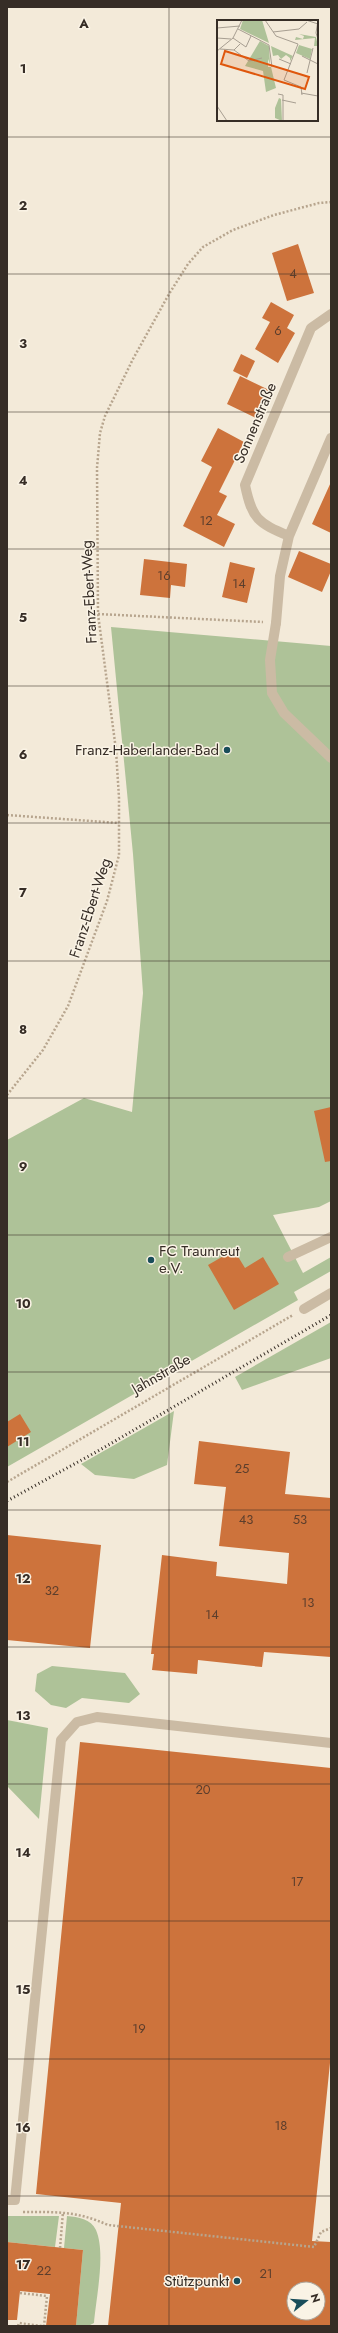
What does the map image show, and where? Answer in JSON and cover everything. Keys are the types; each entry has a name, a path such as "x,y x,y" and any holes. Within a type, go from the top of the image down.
{"street":[{"name":"Sonnenstraße","path":"289,536 262,523 250,508 245,485 311,328 331,314"},
{"path":"331,438 289,536 280,576 276,623 270,660 272,693 284,713 331,758"},
{"path":"288,1257 331,1237"},
{"path":"304,1309 331,1293"},
{"path":"7,2200 15,2200 61,1740 77,1722 97,1717 331,1743"}],"path":[{"name":"Franz-Ebert-Weg","path":"7,1095 43,1050 68,1006 99,925 116,872 119,855 116,750 98,614 97,468 100,433 105,416 133,359 169,294 195,256 203,247 222,234 296,208 331,202"},
{"path":"98,614 276,623"},
{"path":"7,815 119,823"},
{"name":"Jahnstraße","path":"7,1482 304,1309"},
{"path":"21,2212 63,2212 86,2216 108,2225 314,2247 321,2232 331,2228"},
{"path":"60,2248 63,2212"},
{"path":"18,2326 19,2323 43,2326 47,2296 21,2293"}],"green space":[{"path":"111,627 331,646 331,1201 319,1207 273,1215 303,1273 331,1257 331,1271 294,1292 298,1300 7,1467 7,1140 84,1098 132,1112 143,993 133,854"},
{"path":"331,1322 331,1358 242,1390 235,1377"},
{"path":"174,1411 167,1465 134,1479 95,1475 81,1464"},
{"path":"52,1666 125,1673 140,1694 129,1703 82,1698 66,1708 51,1705 35,1691 37,1674"},
{"path":"7,1720 48,1728 39,1819 7,1786"},
{"path":"7,2216 59,2216 55,2247 7,2242"},
{"path":"67,2216 80,2218 91,2223 96,2230 99,2240 100,2276 94,2323 88,2326 76,2326 83,2250 64,2248"}],"building":[{"path":"298,244 314,293 287,301 272,253"},
{"path":"271,302 294,315 287,328 295,333 278,363 255,349 270,322 262,318"},
{"path":"241,354 255,361 247,378 233,371"},
{"path":"240,376 269,390 256,418 227,404"},
{"path":"218,428 244,442 219,492 227,496 217,515 235,524 224,547 183,526 212,467 201,461"},
{"path":"331,482 331,533 312,524"},
{"path":"299,551 331,564 331,571 322,592 288,577"},
{"path":"144,559 187,564 185,587 171,585 170,598 140,595"},
{"path":"230,562 255,568 247,603 222,597"},
{"path":"331,1107 331,1161 325,1162 314,1111"},
{"path":"234,1250 245,1268 263,1257 279,1284 234,1310 208,1265"},
{"path":"20,1414 31,1432 7,1447 7,1422"},
{"path":"199,1441 290,1452 285,1494 331,1498 331,1657 264,1652 262,1667 198,1660 197,1674 152,1670 154,1654 151,1654 162,1555 217,1562 216,1576 287,1584 289,1553 219,1546 226,1487 194,1484"},
{"path":"7,1535 101,1545 90,1648 7,1640"},
{"path":"80,1742 331,1768 331,2053 312,2241 331,2242 331,2326 108,2326 121,2203 36,2194"},
{"path":"7,2242 83,2250 76,2326 46,2326 50,2294 20,2291 17,2320 7,2320"}],"railway":[{"path":"7,1501 98,1451 331,1315"}],"place":[{"name":"Franz-Haberlander-Bad","path":"227,750"},
{"name":"FC Traunreut e.V.","path":"151,1260"},
{"name":"Stützpunkt","path":"237,2281"}]}
